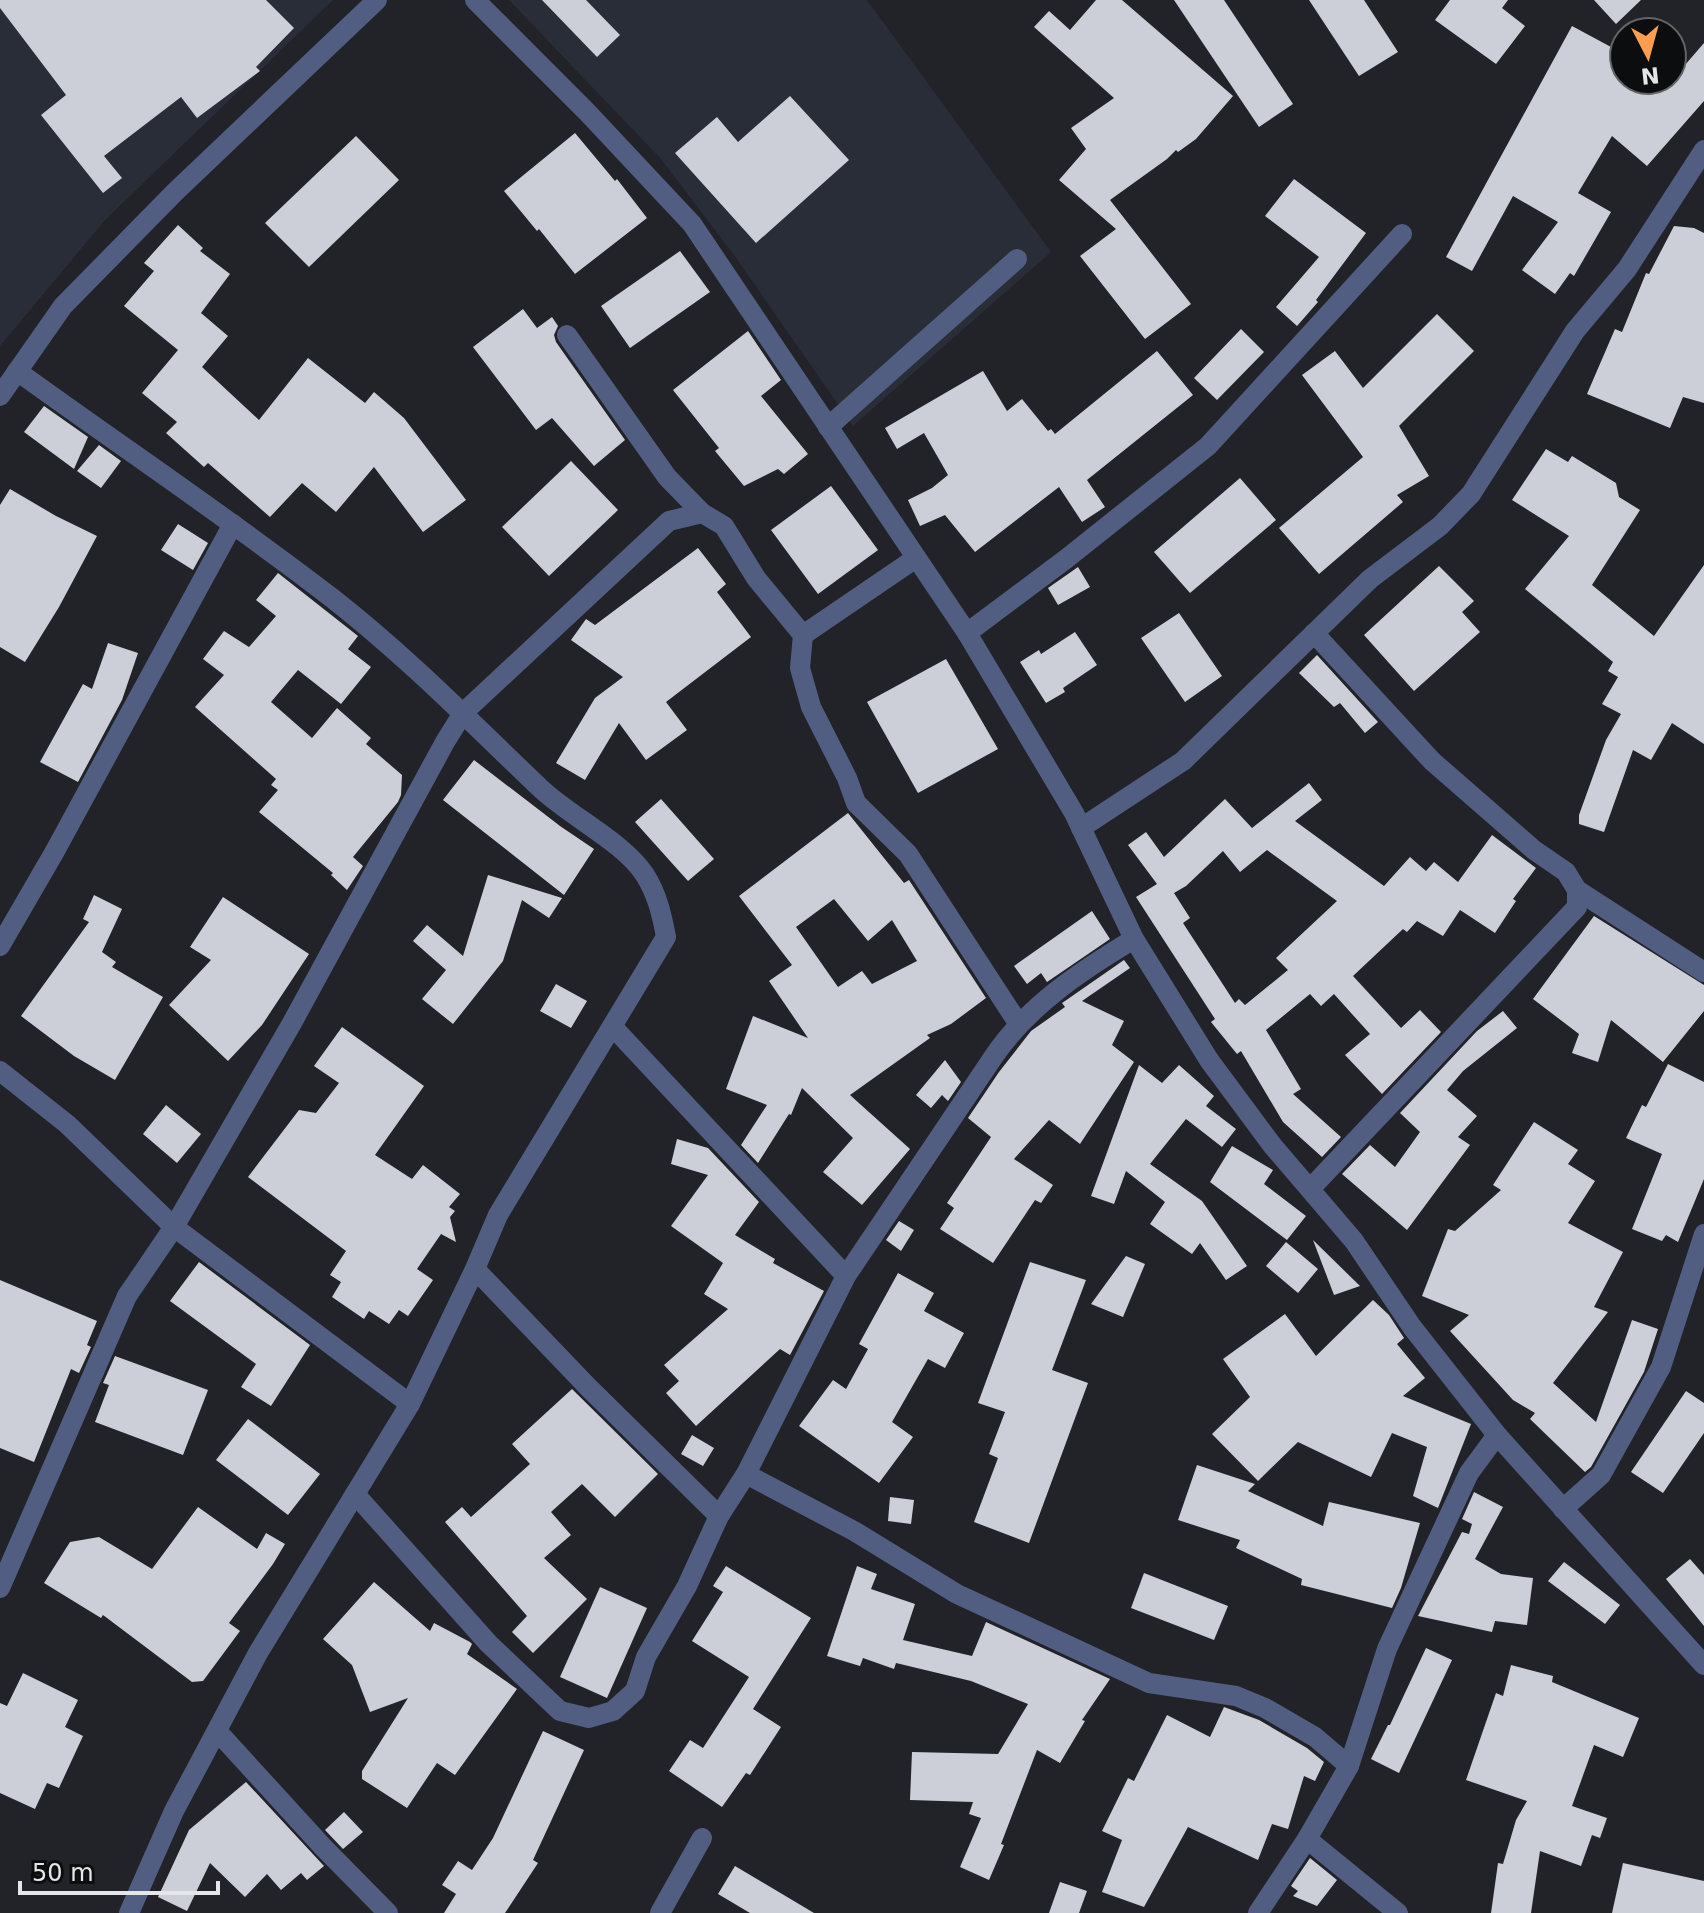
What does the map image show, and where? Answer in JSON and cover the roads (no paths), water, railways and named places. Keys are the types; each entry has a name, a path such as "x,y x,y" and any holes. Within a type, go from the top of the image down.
{"street":[{"path":"0,396 63,306 175,192 377,0"},
{"path":"475,0 587,112 692,224 967,633 1081,828 1134,939 1209,1060 1272,1145 1354,1241 1412,1327 1497,1435 1704,1665"},
{"path":"1081,828 1183,761 1370,579 1440,526 1471,494 1575,331 1627,269 1704,150"},
{"path":"967,633 1208,446 1402,234"},
{"path":"828,427 1017,259"},
{"path":"567,335 667,477 702,513 724,526 756,578 803,635 800,668 811,707 847,778 856,803 908,854 1018,1023"},
{"path":"17,371 335,600 463,713 541,789 620,849 644,873 660,906 666,937 498,1215 410,1404 258,1653 174,1811 129,1913"},
{"path":"0,1588 127,1296 174,1227 292,1023 463,713 669,521 702,513"},
{"path":"0,946 233,524"},
{"path":"803,635 916,558"},
{"path":"1314,633 1432,761 1534,850 1566,872 1577,890 1704,972"},
{"path":"1310,1189 1577,907 1577,890"},
{"path":"355,1494 499,1653 560,1711 589,1718 613,1711 635,1691 646,1657 687,1586 719,1516 746,1474 846,1276 1018,1023 1095,962 1134,939"},
{"path":"613,1027 846,1276"},
{"path":"0,1071 67,1124 174,1227 410,1404"},
{"path":"1563,1509 1601,1475 1661,1367 1704,1234"},
{"path":"475,1269 588,1387 719,1516"},
{"path":"1258,1913 1307,1839 1349,1766 1387,1649 1469,1473 1497,1435"},
{"path":"746,1474 854,1531 957,1594 1149,1683 1236,1696 1265,1708 1315,1737 1349,1766"},
{"path":"217,1731 388,1913"},
{"path":"660,1913 702,1838"},
{"path":"1307,1839 1398,1913"}]}
